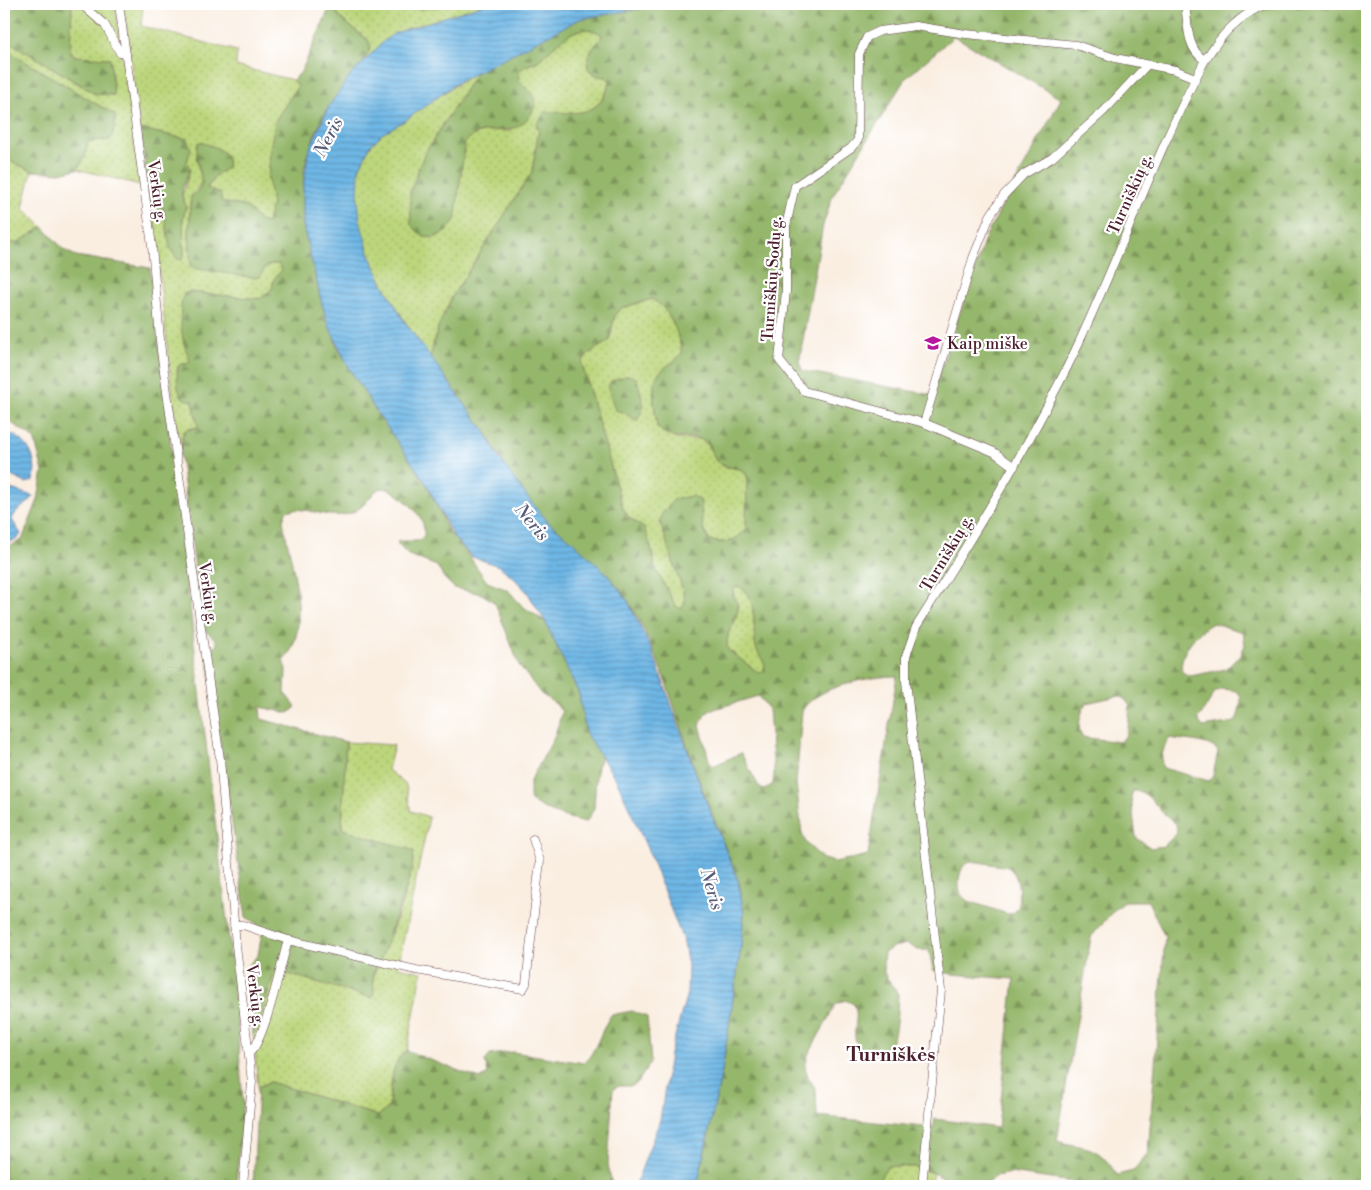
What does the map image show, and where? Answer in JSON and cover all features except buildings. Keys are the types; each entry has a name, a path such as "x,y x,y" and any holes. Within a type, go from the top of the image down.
{"street":[{"path":"81,4 104,25 120,53 126,54"},
{"name":"Verkių g.","path":"119,4 152,246 162,351 220,759 234,924 250,1052 252,1102 243,1186"},
{"path":"1185,4 1194,52 1204,60"},
{"name":"Turniškių g.","path":"922,1186 941,990 906,682 906,656 916,628 1014,467 1075,351 1204,60 1234,22 1266,4"},
{"name":"Turniškių Sodų g.","path":"1014,467 994,452 924,423 804,391 779,360 786,291 786,226 795,186 851,148 858,140 858,54 864,41 880,31 916,26 966,34 1076,45 1146,66 1176,70 1195,78"},
{"path":"924,423 973,258 990,216 1004,195 1024,174 1052,158 1104,111 1146,66"},
{"path":"234,924 243,925 288,940 424,971 524,989 540,861 533,839"},
{"path":"250,1052 254,1050 264,1028 288,940"}],"green space":[{"path":"4,4 72,4 70,51 74,56 110,58 114,95 96,94 10,42 7,23 4,22"},
{"path":"72,4 115,4 140,185 77,169 85,157 88,141 110,140 115,115 4,49 4,22 7,23 10,42 95,94 114,95 70,50"},
{"path":"123,4 143,4 141,26 237,51 236,66 293,80 298,86 290,99 268,178 272,204 267,223 259,221 247,207 222,202 207,188 217,174 227,168 226,157 221,152 212,146 196,157 202,181 190,202 189,235 191,267 260,277 269,265 279,264 282,270 274,279 272,289 260,299 188,292 185,347 190,359 189,363 179,365 177,371 179,391 193,401 198,427 187,429 182,435 180,453 149,197 156,211 162,207 166,217 170,248 184,256 183,219 186,206 182,196 190,170 187,162 187,139 140,129"},
{"path":"331,4 408,4 409,7 421,9 455,4 485,4 395,33 363,62 371,47 368,40 340,18 334,6 330,7"},
{"path":"408,4 455,4 421,9 409,7"},
{"path":"667,4 1367,4 1367,1186 1101,1186 1010,1173 996,1176 984,1185 959,1186 933,1173 915,1167 888,1166 882,1174 879,1186 697,1186 722,1071 741,947 741,891 738,880 700,783 664,676 633,609 620,589 540,514 508,471 486,433 430,357 439,325 452,297 532,172 539,129 536,125 545,112 585,111 593,108 606,94 610,81 606,77 591,72 587,62 602,35 593,30 584,29 576,31 560,41 539,60 520,71 520,83 531,92 536,103 529,117 521,124 512,128 473,135 465,143 455,220 447,231 433,238 421,235 411,225 410,192 424,155 477,71 580,19","holes":["954,36 1061,99 986,236 932,395 803,371 799,363 823,225 833,195 905,79","652,299 659,304 673,322 682,353 662,370 656,378 654,392 657,427 675,438 701,439 707,443 720,463 743,470 747,476 746,530 729,541 709,540 703,529 700,500 692,496 674,499 662,514 660,522 684,594 685,603 681,609 676,606 655,568 651,547 644,528 629,518 622,506 582,364 589,353 609,341 615,315 621,308","738,586 749,597 752,605 756,647 765,664 763,672 759,673 728,650 728,634 738,610 733,590","1213,623 1243,632 1245,645 1241,654 1226,669 1190,676 1182,672 1181,665 1186,651 1195,637","897,676 868,855 835,862 823,859 806,843 802,834 796,784 802,711 809,702 819,695 859,680","1226,689 1239,694 1241,701 1235,722 1203,727 1198,720 1215,692","758,696 769,709 774,772 773,784 764,790 759,787 741,753 713,766 710,764 700,725 705,714 711,710","1118,696 1124,698 1130,706 1126,736 1119,742 1082,737 1079,729 1082,711 1086,703","1170,738 1203,743 1214,747 1218,751 1213,776 1209,781 1163,768 1162,757 1164,748","1133,791 1145,794 1170,820 1176,823 1177,833 1164,846 1151,848 1136,838 1131,797","972,861 1008,867 1015,875 1018,885 1019,906 1014,913 1008,914 964,898 959,888 959,878 962,869 968,862","1126,901 1148,901 1165,937 1148,1153 1133,1171 1117,1175 1103,1157 1092,1149 1057,1141 1091,937 1114,910","907,944 918,950 929,950 933,970 952,974 1014,979 998,1128 935,1119 933,1128 817,1116 816,1090 808,1077 805,1067 808,1055 836,1004 845,1000 854,1004 856,1009 855,1037 857,1044 864,1051 870,1054 879,1054 886,1051 891,1043 896,1023 898,994 884,973 884,953 893,947"]},
{"path":"334,6 340,18 368,40 371,47 363,62 329,106 314,136 304,169 303,225 322,304 338,348 380,417 426,483 449,532 467,553 487,582 508,590 522,606 545,621 579,694 586,734 601,755 596,776 594,809 586,822 556,814 530,800 530,781 554,738 562,712 556,704 541,694 519,665 495,603 482,594 454,588 444,578 437,566 408,555 398,545 398,541 418,541 424,536 424,531 423,523 417,513 397,494 387,489 380,489 374,492 355,511 343,515 329,515 307,510 286,511 283,521 294,574 298,613 297,632 292,648 283,661 286,668 285,694 296,707 289,713 260,707 261,719 346,742 342,829 414,851 412,870 382,957 373,974 374,991 372,998 275,970 261,1018 253,1035 247,967 258,955 263,928 246,917 207,654 212,647 217,646 216,640 203,628 180,453 184,431 198,427 193,401 184,399 181,396 177,383 179,365 189,363 182,335 181,306 184,294 188,292 260,299 272,289 274,279 282,270 279,264 272,264 265,268 260,277 255,278 191,268 189,235 191,196 196,193 201,185 197,157 198,142 219,149 226,157 227,162 227,168 217,174 207,188 220,193 222,202 247,207 259,221 267,223 272,204 268,178 271,143 276,119 298,86 293,80 301,72 330,7"},
{"path":"581,29 595,30 602,35 587,62 591,72 606,77 610,81 607,91 597,105 590,110 574,114 554,112 536,125 539,129 532,172 452,297 439,325 430,357 387,291 374,265 364,238 358,211 357,185 362,161 370,146 382,134 477,71 424,155 410,192 421,235 433,238 447,231 465,143 479,133 509,131 531,92 520,83 518,74 522,67 537,62 566,35"},
{"path":"4,49 115,115 115,128 110,140 88,141 85,157 77,169 60,173 32,171 4,158 4,130 11,115 8,95 4,88"},
{"path":"4,88 11,104 11,115 4,130"},
{"path":"140,129 187,139 191,149 187,162 190,169 182,189 182,196 186,206 183,219 184,256 182,260 177,259 170,248 163,207 156,211 149,197"},
{"path":"4,158 32,171 23,208 43,227 17,243 4,242"},
{"path":"43,227 64,250 76,256 150,268 234,981 243,1103 236,1186 4,1186 4,665 9,636 4,631 4,549 22,540 38,500 43,471 34,438 4,418 4,242 17,243"},
{"path":"652,299 664,309 673,322 682,353 662,370 656,378 654,392 657,427 676,439 701,439 707,444 716,461 723,466 743,470 747,476 746,530 737,537 724,542 709,540 703,529 700,500 660,522 684,594 685,603 681,609 676,606 655,568 651,547 635,521 629,518 622,506 582,364 589,353 609,341 615,315 621,308"},
{"path":"629,375 637,379 644,406 637,421 623,412 615,410 608,387 611,381"},
{"path":"738,586 745,591 752,605 756,647 765,664 763,673 759,673 728,650 728,634 738,610 733,590"},
{"path":"346,742 394,745 388,770 406,785 411,811 429,817 398,967 422,972 407,1051 401,1055 394,1068 389,1107 378,1116 270,1082 258,1087 253,1035 261,1018 275,970 372,998 373,995 374,975 404,897 414,851 342,829"},
{"path":"632,1011 647,1017 651,1062 638,1082 632,1086 619,1086 613,1089 608,1164 612,1186 253,1186 258,1087 270,1082 378,1116 389,1107 394,1068 401,1055 407,1051 480,1079 488,1074 485,1061 490,1055 512,1052 584,1063 592,1053 611,1015"},
{"path":"888,1166 915,1167 933,1173 930,1186 879,1186 881,1174"}],"water":[{"name":"Neris","path":"485,4 667,4 580,19 458,82 406,120 382,134 370,146 359,169 358,199 360,221 370,256 404,321 486,433 499,458 528,498 548,522 570,539 605,572 627,599 652,651 706,801 738,880 744,913 741,947 722,1071 697,1186 635,1186 660,1120 670,1054 687,993 688,966 684,943 647,848 617,781 586,734 579,694 545,621 527,592 499,566 472,557 454,538 426,483 380,417 349,368 329,326 303,225 303,188 308,152 329,106 349,77 384,41 395,33"},
{"path":"4,433 19,438 25,443 35,465 33,481 26,483 4,475"},
{"path":"4,487 33,496 29,502 16,512 12,520 21,534 17,539 4,544"}],"place":[{"name":"Kaip miške","path":"933,343"}],"district":[{"name":"Turniškės","path":"891,1054"}]}
